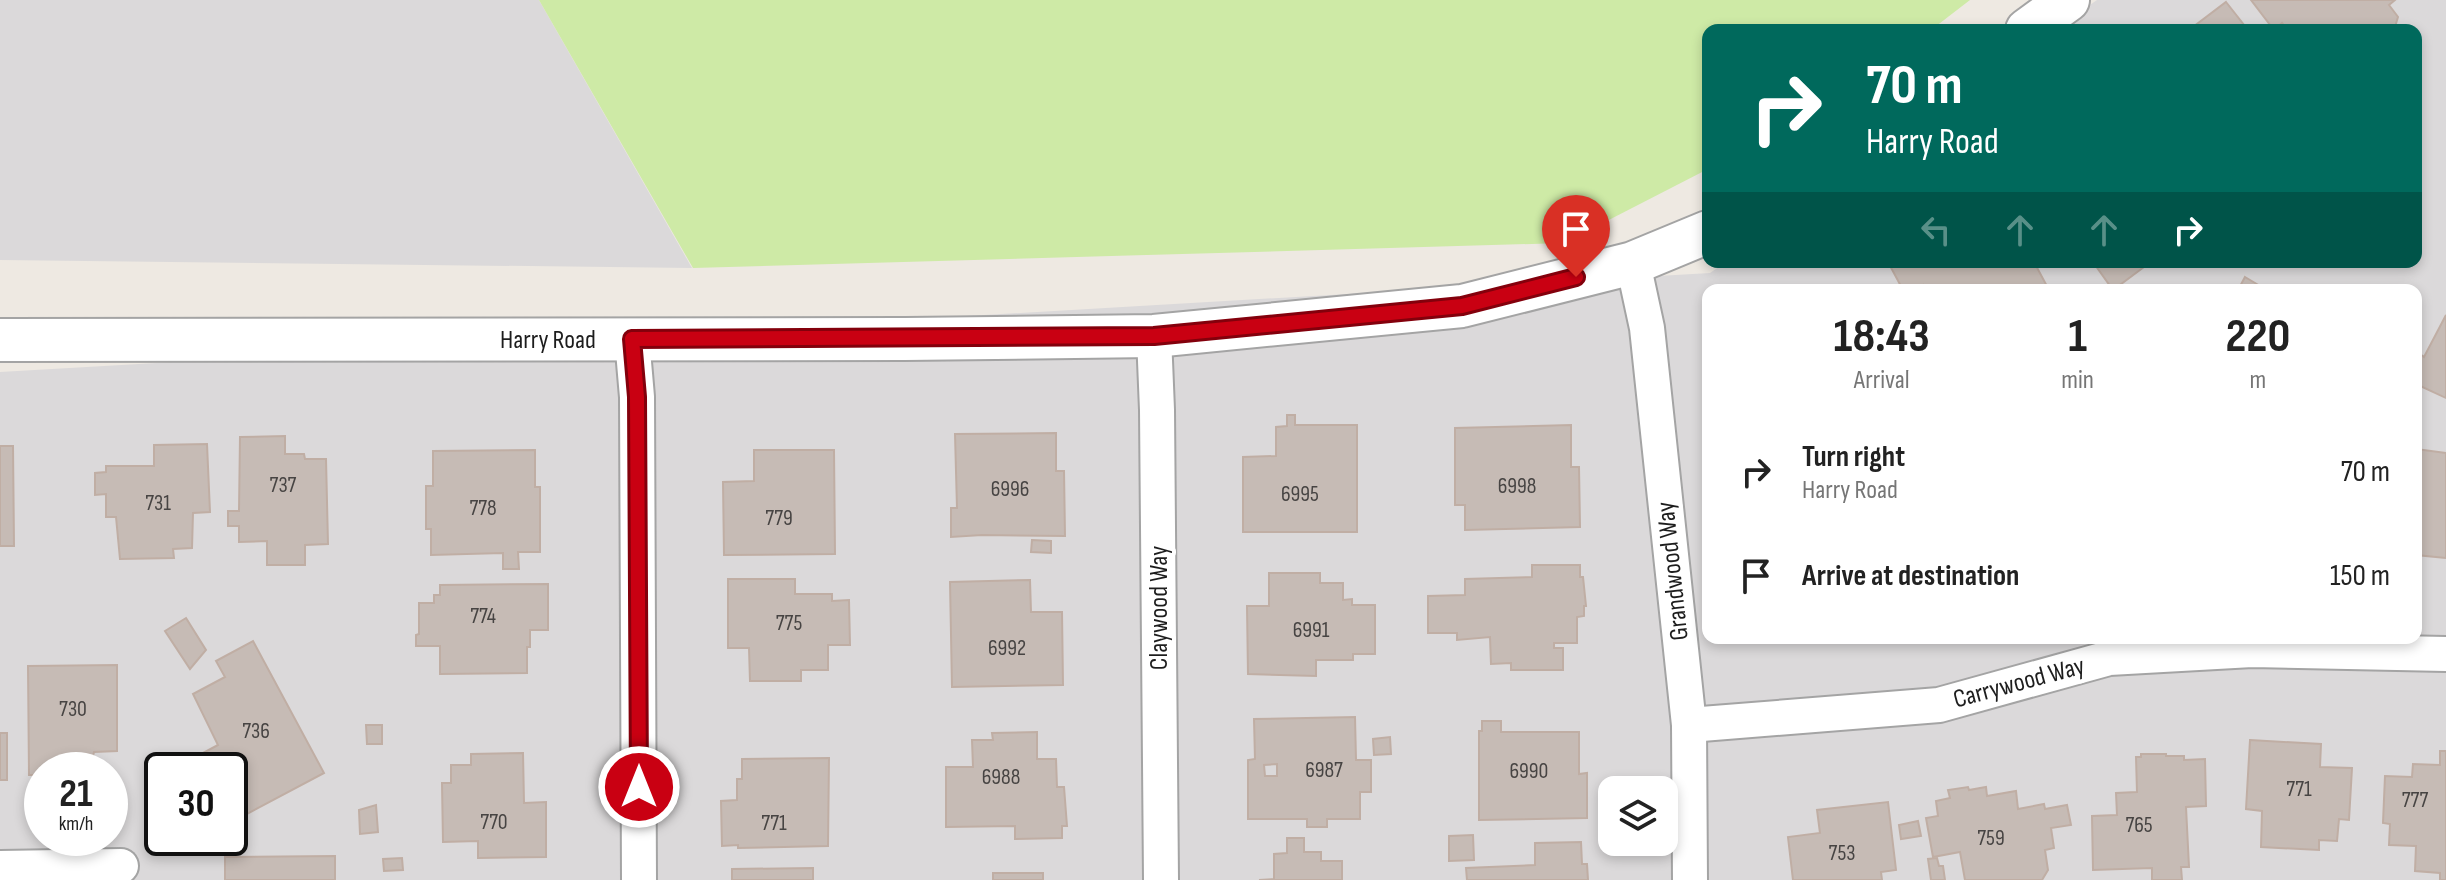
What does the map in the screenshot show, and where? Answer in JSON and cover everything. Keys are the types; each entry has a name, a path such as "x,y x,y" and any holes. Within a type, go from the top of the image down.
{"street":[{"path":"2035,24 2068,0"},
{"name":"Harry Road","path":"0,340 1154,336 1462,306 1633,263 1702,234"},
{"name":"Grandwood Way","path":"1633,263 1647,328 1689,725 1690,880"},
{"name":"Claywood Way","path":"1154,336 1161,880"},
{"path":"632,339 637,397 639,880"},
{"name":"Carrywood Way","path":"1689,725 1939,705 2109,658 2252,650 2446,654"},
{"path":"0,868 121,866"}],"shaded area":[{"path":"0,0 539,0 692,268 0,260"},
{"path":"2097,0 2446,0 2446,880 0,880 0,372 1710,273 1717,268 2422,268 2422,24 2063,24"}],"green space":[{"path":"539,0 1970,0 1939,24 1702,24 1702,172 1564,243 693,268"}],"building":[{"path":"2251,0 2395,0 2389,5 2398,17 2396,24 2269,24"},
{"path":"2226,2 2243,24 2197,24"},
{"path":"1891,268 2037,268 2046,284 1900,284"},
{"path":"2097,268 2143,268 2121,284 2109,284"},
{"path":"2245,277 2257,284 2241,284"},
{"path":"2446,315 2446,398 2422,387 2422,356 2424,357"},
{"path":"1287,415 1295,415 1295,425 1357,425 1357,532 1243,532 1243,457 1276,456 1276,427 1287,426"},
{"path":"1571,425 1571,467 1579,467 1580,527 1465,530 1465,505 1455,505 1455,428"},
{"path":"1056,433 1056,471 1064,471 1065,536 951,537 951,508 957,508 955,434"},
{"path":"285,436 285,454 304,454 305,459 326,459 328,544 305,545 305,565 267,565 267,541 239,542 239,526 228,526 228,511 239,511 240,437"},
{"path":"207,444 210,512 193,513 192,548 173,549 174,558 120,559 116,517 106,517 106,494 95,495 95,473 106,472 106,466 154,466 154,445"},
{"path":"0,446 13,446 14,546 0,546"},
{"path":"535,450 535,487 540,487 540,552 518,552 519,569 503,569 503,553 431,555 431,529 426,529 426,486 433,486 433,451"},
{"path":"754,450 834,450 835,554 724,555 723,482 754,481"},
{"path":"2422,450 2446,453 2446,558 2422,556"},
{"path":"1032,540 1051,541 1051,553 1031,552"},
{"path":"1532,565 1580,565 1586,606 1584,616 1577,617 1577,643 1554,643 1554,648 1563,648 1563,670 1511,670 1511,663 1491,664 1490,637 1457,640 1457,633 1428,633 1428,596 1465,595 1465,579 1532,577"},
{"path":"1269,573 1320,573 1320,583 1343,583 1343,600 1352,599 1352,605 1375,605 1375,654 1353,654 1353,660 1316,660 1316,676 1248,674 1247,606 1269,606"},
{"path":"728,579 795,579 795,594 832,594 832,601 849,600 850,645 828,645 828,670 801,670 801,681 750,681 749,648 728,648"},
{"path":"1030,580 1031,612 1062,612 1063,685 952,687 950,582"},
{"path":"548,584 548,630 530,630 527,673 440,674 440,646 416,646 419,603 434,603 434,595 440,595 440,585"},
{"path":"186,618 206,650 190,669 165,631"},
{"path":"253,641 324,773 248,813 248,752 205,752 218,745 193,694 225,677 216,661"},
{"path":"117,665 117,751 29,752 28,666"},
{"path":"1355,717 1356,760 1371,760 1371,792 1360,792 1360,819 1327,819 1327,827 1307,827 1307,819 1248,819 1248,760 1255,759 1254,719","holes":["1277,764 1277,776 1265,776 1264,765"]},
{"path":"1482,721 1501,721 1501,732 1579,732 1579,774 1587,773 1587,818 1479,820 1479,731 1482,731"},
{"path":"366,725 382,725 382,744 367,744"},
{"path":"1037,732 1037,759 1056,759 1057,787 1064,787 1067,826 1062,826 1062,838 1015,839 1015,826 946,827 946,767 973,767 972,740 993,740 992,733"},
{"path":"0,733 7,733 7,780 0,780"},
{"path":"1390,737 1391,754 1374,755 1373,739"},
{"path":"2250,740 2321,744 2320,767 2352,768 2349,820 2339,819 2337,841 2319,840 2319,850 2261,847 2262,811 2246,809"},
{"path":"2440,751 2446,751 2446,880 2440,880 2440,873 2415,871 2416,846 2389,845 2390,824 2383,823 2385,776 2412,777 2413,764 2440,765"},
{"path":"523,753 524,803 546,802 546,857 478,858 478,841 443,842 442,783 451,783 451,765 471,765 471,754"},
{"path":"2141,754 2184,756 2184,760 2205,759 2206,806 2186,807 2189,867 2181,867 2182,880 2152,880 2152,868 2093,870 2092,816 2117,815 2116,793 2137,792 2136,757 2141,757"},
{"path":"829,758 828,846 722,846 721,801 737,800 737,779 742,779 742,759"},
{"path":"1968,787 1969,790 1986,787 1987,796 2016,791 2018,809 2044,804 2045,809 2067,805 2071,825 2051,828 2054,848 2045,850 2048,870 2042,880 1965,880 1960,852 1933,857 1926,818 1938,816 1936,801 1950,798 1948,790"},
{"path":"1888,802 1896,870 1881,872 1882,880 1793,880 1788,837 1820,833 1817,810"},
{"path":"376,805 378,832 360,834 359,810"},
{"path":"1918,821 1921,836 1901,839 1899,825"},
{"path":"1473,835 1474,860 1449,861 1449,836"},
{"path":"1287,838 1304,838 1304,852 1321,852 1321,861 1342,861 1342,880 1259,880 1274,879 1274,854 1287,853"},
{"path":"1581,842 1582,864 1587,864 1588,880 1467,880 1466,868 1535,865 1535,843"},
{"path":"335,856 335,880 225,880 225,857"},
{"path":"402,858 403,870 384,871 383,859"},
{"path":"1937,858 1939,866 1943,866 1945,880 1931,880 1928,859"},
{"path":"813,868 813,880 732,880 732,869"},
{"path":"993,873 1043,873 1043,880 993,880"}],"route":[{"path":"639,787 637,397 632,339 1154,336 1462,306 1576,277"}]}
